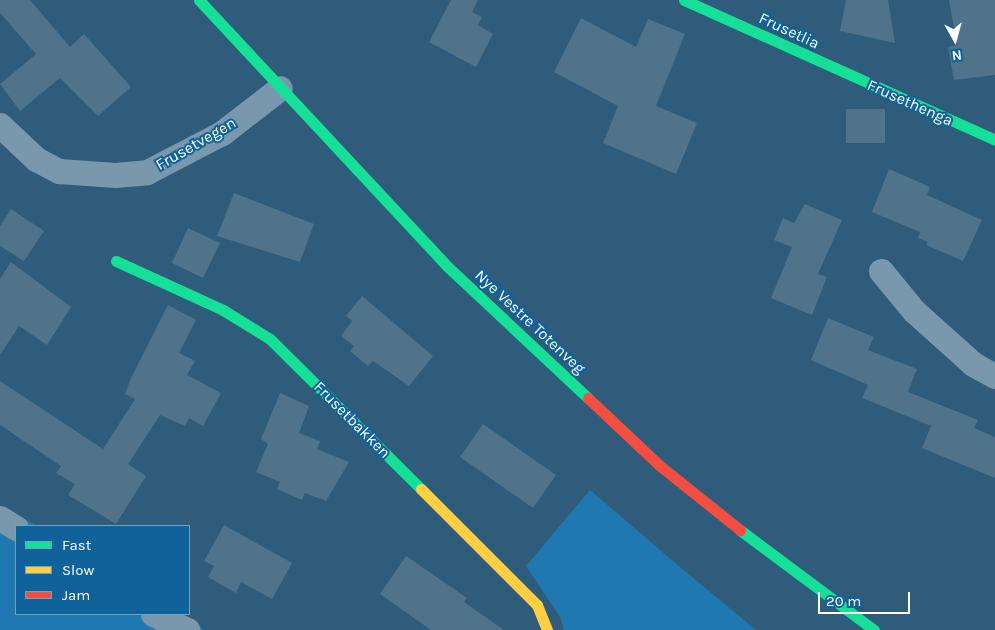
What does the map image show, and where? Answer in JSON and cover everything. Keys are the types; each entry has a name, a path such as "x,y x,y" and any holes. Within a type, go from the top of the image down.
{"main road":[{"name":"Nye Vestre Totenveg","path":"199,0 448,267 659,465 807,583 874,630"},
{"name":"Frusetlia","path":"684,0 826,66"},
{"name":"Frusethenga","path":"826,66 995,140"},
{"name":"Frusetbakken","path":"116,261 223,310 270,339 514,580 537,605 547,630"}],"street":[{"name":"Frusetvegen","path":"0,125 36,159 59,171 115,174 147,172 222,133 280,88"},
{"path":"881,271 914,311 973,364 995,376"},
{"path":"0,518 15,527"},
{"path":"155,615 187,630"}],"shaded area":[{"path":"590,490 756,630 564,630 560,617 526,566"},
{"path":"0,506 36,525 15,525 15,615 184,615 204,630 0,630"}],"building":[{"path":"0,0 30,0 70,47 84,34 131,87 98,116 60,78 20,111 0,84 36,54 0,13"},
{"path":"451,0 478,0 472,12 482,17 478,25 493,34 476,67 429,42"},
{"path":"846,0 888,0 895,43 840,31"},
{"path":"949,0 995,0 995,75 954,80 948,47 957,45"},
{"path":"581,18 636,47 648,19 685,34 656,106 697,123 676,174 603,143 618,106 554,72"},
{"path":"846,109 885,109 885,143 846,143"},
{"path":"889,169 930,187 927,195 982,220 963,261 926,245 928,242 918,238 920,232 872,212"},
{"path":"234,193 314,224 300,262 217,236"},
{"path":"805,204 842,220 818,274 827,277 812,315 771,298 792,247 774,240 783,218 794,223"},
{"path":"11,209 44,231 24,261 0,246 0,226"},
{"path":"188,228 220,243 203,278 172,263"},
{"path":"11,262 71,307 47,345 19,326 0,355 0,279"},
{"path":"362,296 433,356 409,386 373,361 368,366 350,351 354,346 341,336 352,321 346,316"},
{"path":"168,305 196,320 179,353 195,361 187,375 221,393 203,426 189,418 185,426 160,415 128,464 146,476 116,524 68,495 75,484 56,473 61,466 0,425 0,381 103,449 135,399 125,394 131,378"},
{"path":"828,318 874,337 868,350 917,369 908,392 978,420 974,428 995,437 995,478 922,448 931,426 862,398 868,385 811,360"},
{"path":"280,393 309,406 299,433 320,441 317,449 349,462 326,501 305,493 302,500 277,489 280,482 256,472 268,444 261,439"},
{"path":"483,424 556,475 533,508 460,457"},
{"path":"224,525 292,563 272,599 241,582 236,593 208,577 214,566 204,561"},
{"path":"406,556 467,598 464,602 504,630 431,630 380,594"}],"traffic: fast":[{"path":"199,0 448,267 588,398"},
{"path":"684,0 995,140"},
{"path":"116,261 223,310 270,339 421,489"},
{"path":"740,530 874,630"}],"traffic: slow":[{"path":"421,489 537,605 547,630"}],"traffic: jam":[{"path":"588,398 659,465 740,530"}]}
